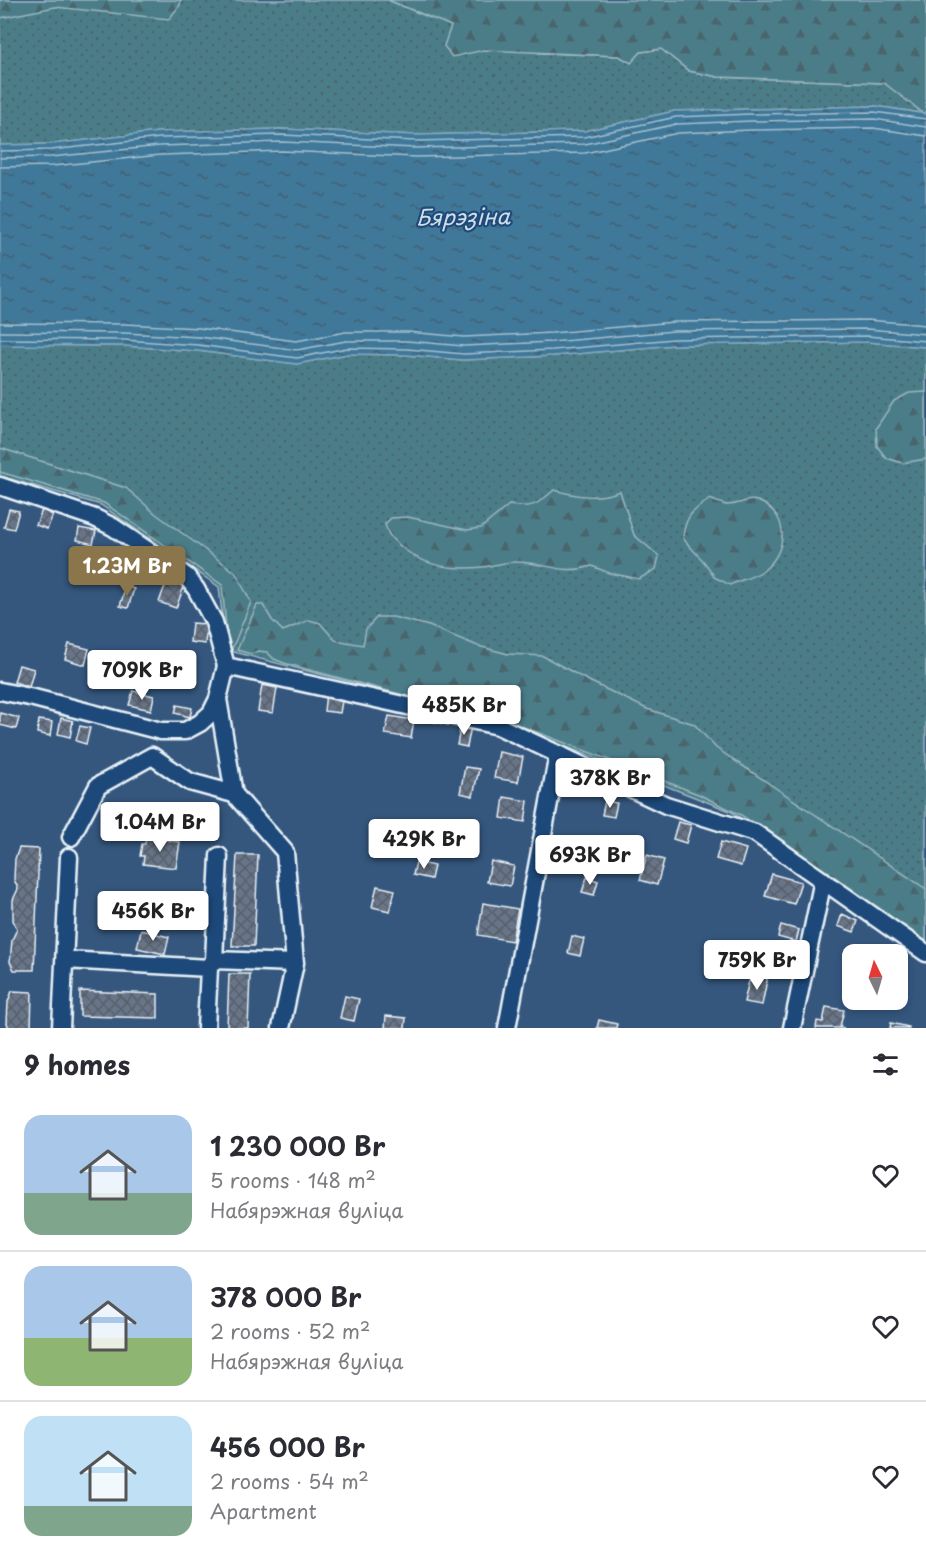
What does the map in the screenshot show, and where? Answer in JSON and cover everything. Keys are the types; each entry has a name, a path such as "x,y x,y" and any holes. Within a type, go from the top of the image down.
{"street":[{"path":"0,486 95,518 113,527 186,577 196,589 214,622 226,666 218,699 211,713 200,723 185,731 172,732 135,726 89,711 0,691"},
{"path":"226,666 498,726 666,805 755,833 926,953"},
{"path":"218,699 234,794 285,852 295,963 281,1028"},
{"path":"200,723 212,724 223,730"},
{"path":"135,726 152,756 190,782 234,794"},
{"path":"507,1028 558,754"},
{"path":"71,837 98,786 152,756"},
{"path":"206,1028 219,856"},
{"path":"61,1028 69,857"},
{"path":"792,1028 823,880"},
{"path":"65,960 212,964 295,963"}],"green space":[{"path":"0,0 388,0 428,17 539,53 619,56 631,62 641,52 661,49 689,71 718,77 885,83 923,113 875,106 675,111 584,131 416,135 282,129 159,132 51,144 0,145"},
{"path":"0,0 180,0 180,5 169,19 55,7 0,18"},
{"path":"388,0 926,0 926,114 884,83 718,77 689,71 661,49 641,52 631,63 619,56 484,50 452,57 444,46 451,26"},
{"path":"867,342 926,347 926,946 730,811 544,738 362,685 226,650 219,587 101,505 0,476 0,345 124,346 198,351 297,364 347,354 406,355 463,360 553,356 674,345"},
{"path":"926,392 926,459 902,463 886,458 877,446 876,428 894,401 909,393"},
{"path":"0,448 126,488 156,514 235,572 251,602 232,649 228,647 222,585 104,503 0,472"},
{"path":"554,490 587,496 620,491 634,535 659,556 656,569 639,579 609,573 592,566 571,570 515,562 472,568 441,566 422,560 404,549 388,533 385,524 391,518 408,517 467,530 481,528 509,505 534,505"},
{"path":"710,499 728,505 754,500 772,510 781,527 781,546 777,555 764,570 730,585 714,577 708,566 683,538 690,515"},
{"path":"257,605 263,605 272,620 283,631 309,620 320,623 335,640 363,645 366,629 377,617 393,617 429,626 478,646 508,654 543,656 647,709 694,724 716,748 926,889 926,941 741,815 698,794 526,728 284,663 274,659 267,652 258,651 251,654 237,650"}],"water":[{"name":"Бярэзіна","path":"875,106 926,114 926,347 867,342 674,345 553,356 463,360 406,355 347,354 297,364 198,351 124,346 0,345 0,145 51,144 159,132 282,129 416,135 584,131 675,111"}],"building":[{"path":"9,509 19,511 14,529 4,527"},
{"path":"42,510 53,515 47,529 36,525"},
{"path":"79,528 96,531 93,544 77,540"},
{"path":"169,575 186,581 176,608 159,602"},
{"path":"126,586 134,589 128,608 120,606"},
{"path":"192,623 207,624 205,644 190,642"},
{"path":"69,644 89,649 85,665 65,659"},
{"path":"19,665 34,669 29,687 14,682"},
{"path":"262,685 277,688 273,713 258,711"},
{"path":"133,691 154,696 151,710 129,705"},
{"path":"326,693 343,695 340,713 324,711"},
{"path":"177,705 192,708 190,717 175,713"},
{"path":"0,713 19,718 16,729 0,725"},
{"path":"389,716 414,720 411,738 385,734"},
{"path":"61,718 73,721 70,737 58,734"},
{"path":"39,720 52,722 50,736 37,733"},
{"path":"461,724 471,726 467,747 457,745"},
{"path":"80,726 90,728 86,744 76,741"},
{"path":"499,752 523,757 518,782 494,778"},
{"path":"465,767 479,769 473,796 460,793"},
{"path":"504,797 528,801 525,822 501,818"},
{"path":"605,801 617,803 614,817 602,815"},
{"path":"678,822 691,825 686,843 673,839"},
{"path":"146,837 180,842 176,868 143,864 144,856 140,856"},
{"path":"721,842 746,849 741,866 716,859"},
{"path":"550,846 563,848 560,866 547,864"},
{"path":"19,848 39,849 34,970 14,970 10,962 12,940 17,929 13,920 13,900 18,889 14,879 15,859"},
{"path":"237,855 258,855 254,946 232,946"},
{"path":"647,855 664,860 657,885 640,880"},
{"path":"491,861 514,866 510,886 487,882"},
{"path":"416,862 434,866 431,879 413,875"},
{"path":"772,874 801,882 794,904 765,896"},
{"path":"587,877 598,881 594,895 582,892"},
{"path":"377,886 395,890 390,911 372,907"},
{"path":"483,903 518,909 512,941 478,935"},
{"path":"842,914 858,921 854,932 838,926"},
{"path":"781,925 799,930 796,942 778,937"},
{"path":"141,930 169,937 165,954 137,948"},
{"path":"572,936 584,939 580,956 568,953"},
{"path":"760,973 768,975 762,1005 744,1002 749,981 758,983"},
{"path":"229,974 250,974 248,1028 227,1028"},
{"path":"12,991 32,992 31,1028 9,1028 7,1023 8,1002"},
{"path":"80,991 158,994 158,1018 80,1016"},
{"path":"345,996 359,999 354,1021 340,1018"},
{"path":"826,1007 844,1010 840,1027 844,1028 816,1028 817,1021 823,1022"},
{"path":"386,1016 406,1018 405,1028 385,1028"},
{"path":"599,1020 617,1024 616,1028 597,1028"},
{"path":"891,1023 909,1027 909,1028 890,1028"}]}
